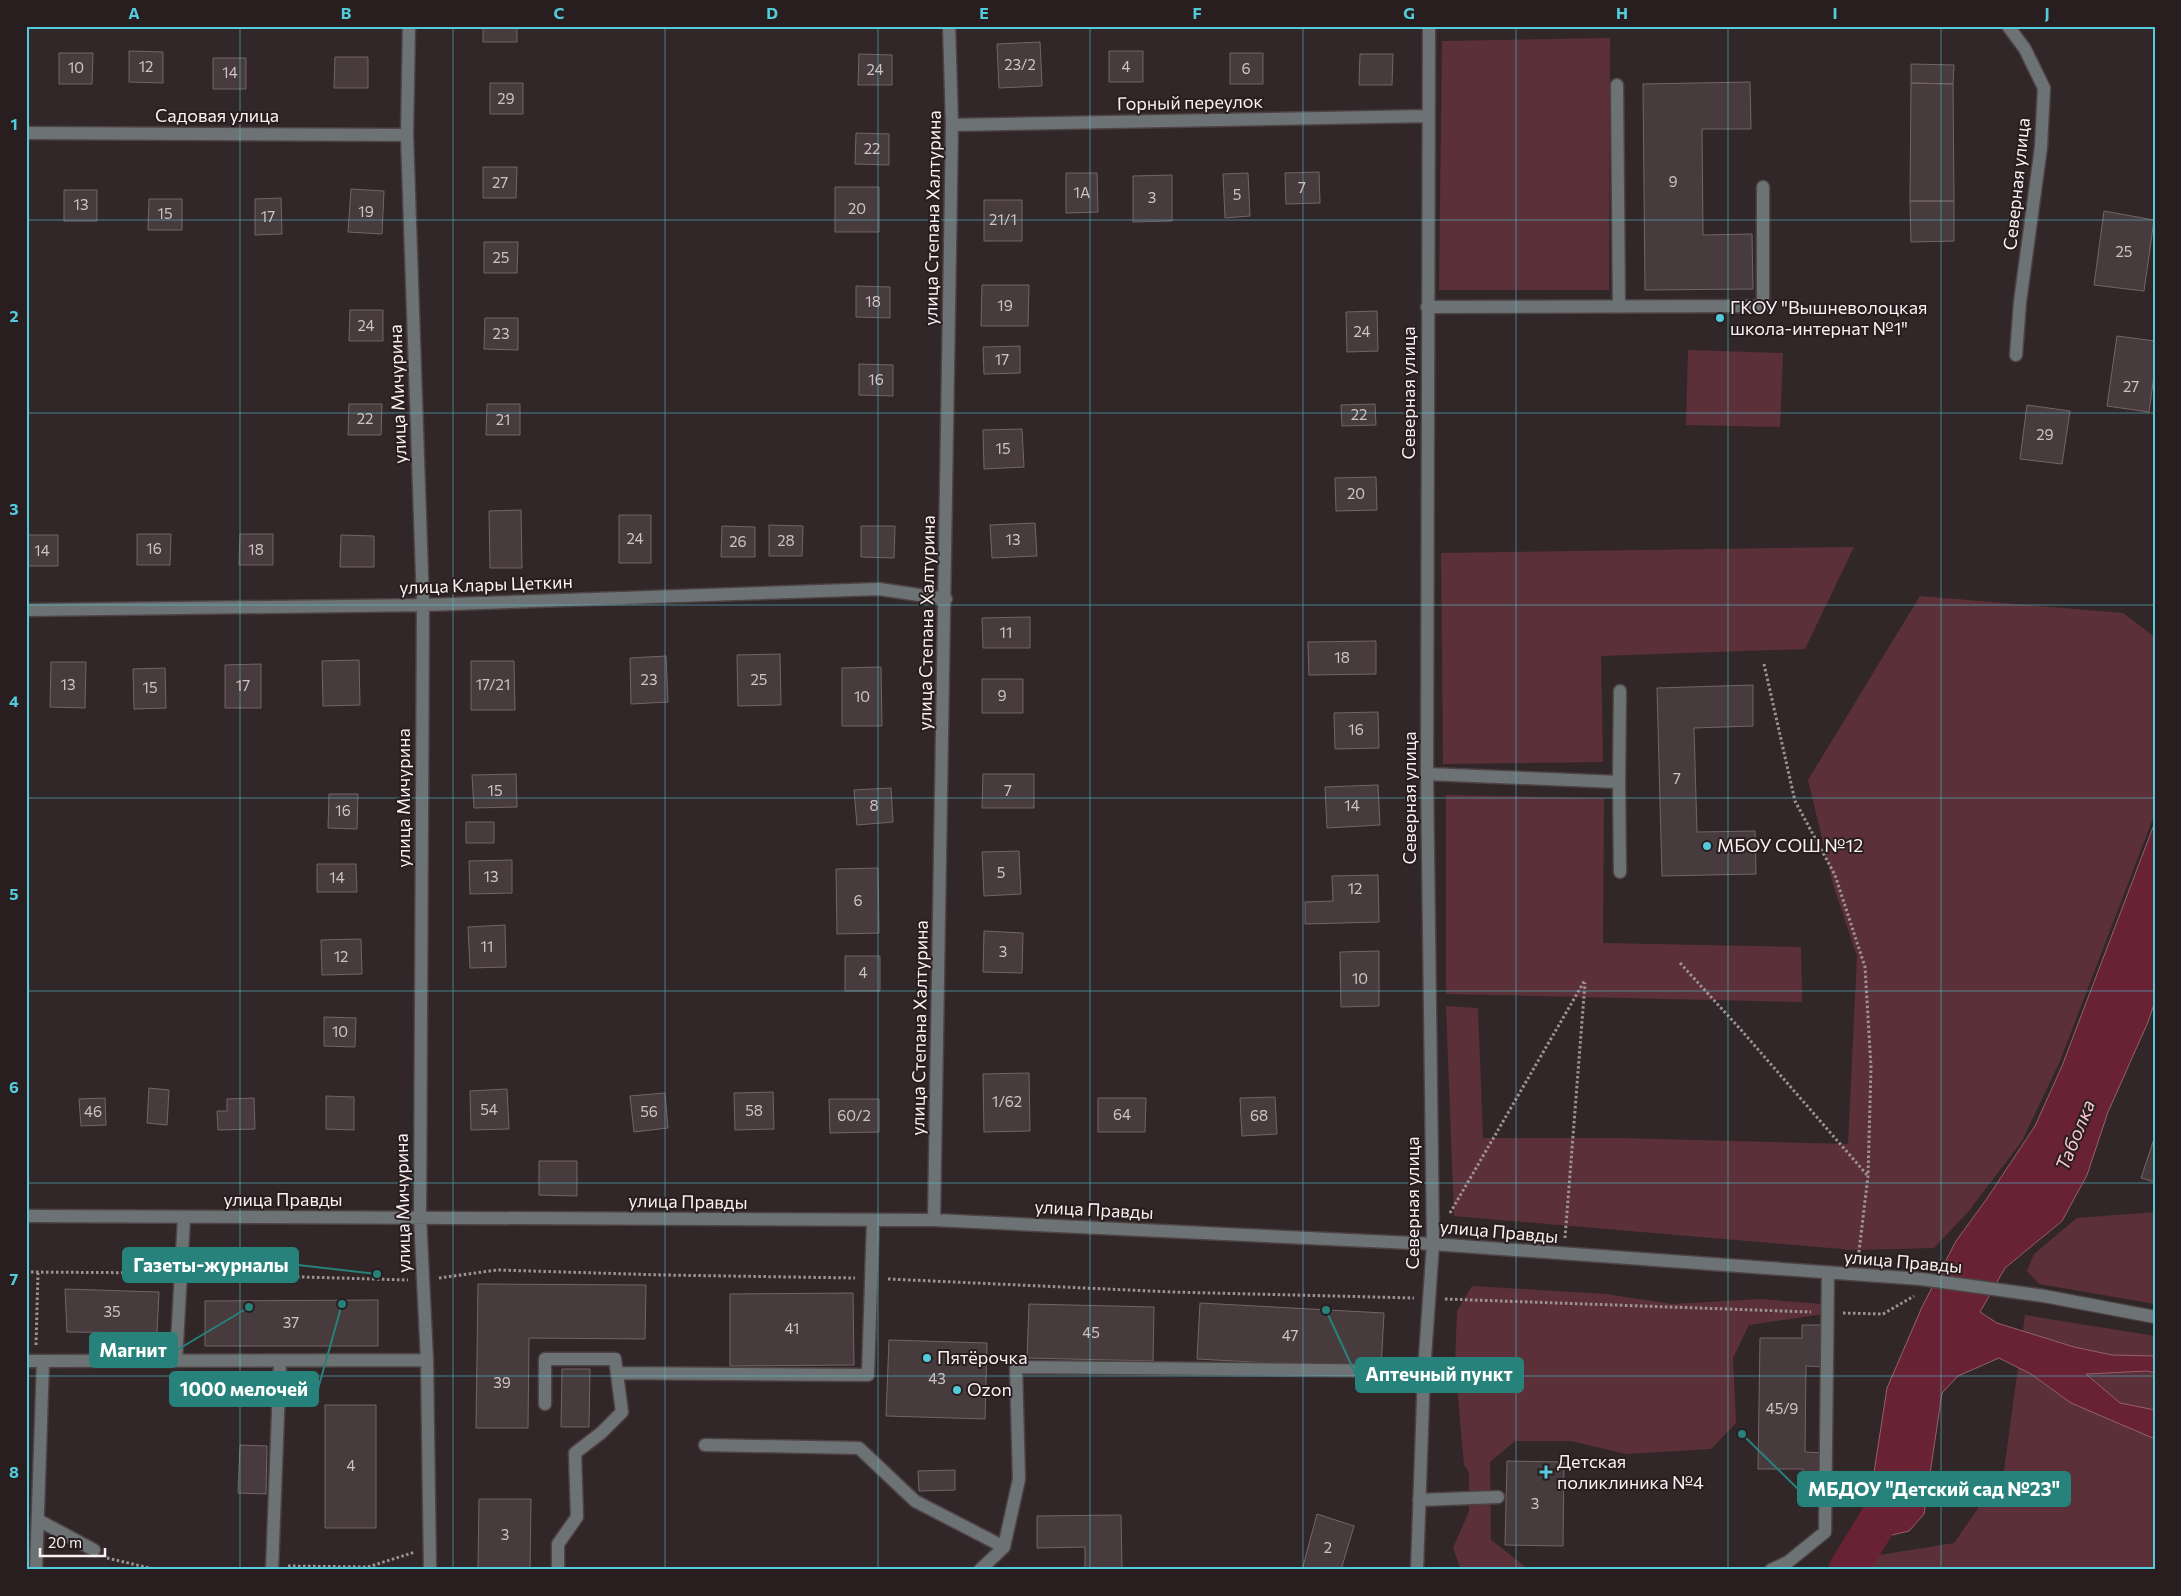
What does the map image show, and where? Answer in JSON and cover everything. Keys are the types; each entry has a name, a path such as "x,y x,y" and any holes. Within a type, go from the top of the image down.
{"street":[{"name":"улица Мичурина","path":"409,26 407,136 423,605 420,1216 427,1360 430,1570"},
{"name":"улица Степана Халтурина","path":"934,1220 946,599 952,125 949,26"},
{"name":"Северная улица","path":"1417,1570 1424,1371 1433,1244 1427,774 1429,26"},
{"name":"Северная улица","path":"2008,26 2025,48 2044,88 2041,147 2020,302 2016,355"},
{"path":"1617,85 1619,306"},
{"name":"Горный переулок","path":"952,125 1428,116"},
{"name":"Садовая улица","path":"26,132 407,136"},
{"path":"1427,307 1763,306 1763,187"},
{"name":"улица Клары Цеткин","path":"26,610 423,605 879,589 946,599"},
{"path":"1620,691 1620,872"},
{"path":"1427,774 1619,782"},
{"name":"улица Правды","path":"26,1216 184,1218 420,1216 934,1220 1433,1244 1921,1279 2044,1296 2155,1317"},
{"path":"176,1361 184,1218"},
{"path":"617,1373 868,1375 873,1221"},
{"path":"1772,1570 1788,1562 1825,1532 1828,1273"},
{"path":"545,1404 545,1360 615,1359 622,1412 601,1433 575,1453 577,1517 558,1544 558,1570"},
{"path":"36,1570 38,1520 35,1361 427,1360"},
{"path":"272,1568 280,1361"},
{"path":"980,1570 1004,1547 1019,1479 1016,1367 1424,1371"},
{"path":"705,1445 859,1448 915,1501 1004,1547"},
{"path":"1419,1500 1498,1497"},
{"path":"38,1520 94,1550"}],"path":[{"path":"1764,664 1795,801 1835,875 1865,968 1872,1067 1868,1176 1856,1275"},
{"path":"1680,964 1742,1031 1868,1176"},
{"path":"1448,1218 1585,980 1564,1254"},
{"path":"26,1272 181,1273 422,1281 497,1270 663,1276 872,1278 1172,1292 1428,1298 1883,1314 1918,1292"},
{"path":"35,1361 38,1273"},
{"path":"272,1568 368,1567 430,1547"},
{"path":"94,1550 111,1560 158,1570"}],"shaded area":[{"path":"1610,38 1609,290 1439,290 1442,41"},
{"path":"1688,350 1783,353 1780,427 1686,425"},
{"path":"1854,547 1805,649 1601,656 1603,762 1443,764 1441,553"},
{"path":"1920,596 2123,613 2155,637 2155,813 2060,1061 2022,1141 1968,1212 1934,1248 1853,1250 1454,1216 1446,1006 1478,1008 1483,1138 1621,1138 1848,1144 1857,956 1833,884 1808,780"},
{"path":"1446,795 1604,798 1603,943 1801,947 1802,1002 1446,994"},
{"path":"2155,1212 2155,1304 2039,1284 2027,1271 2034,1254 2077,1218"},
{"path":"1472,1286 1606,1294 1672,1304 1761,1299 1821,1304 1824,1314 1749,1325 1733,1358 1736,1423 1711,1449 1626,1454 1571,1441 1515,1441 1490,1462 1491,1540 1527,1568 1550,1570 1461,1570 1453,1548 1469,1511 1469,1472 1464,1465 1455,1365 1457,1311"},
{"path":"2025,1315 2155,1336 2155,1570 1866,1570 1873,1556 1954,1543 2004,1471"}],"water":[{"path":"2155,822 2155,1001 2148,1022 2108,1112 2087,1175 2062,1221 2005,1268 1980,1312 1997,1323 2074,1347 2112,1355 2155,1356 2155,1373 2147,1371 2086,1374 2120,1403 2155,1410 2155,1439 2071,1403 2031,1374 1999,1358 1958,1376 1942,1393 1924,1514 1909,1531 1888,1536 1867,1518 1887,1388 1922,1307 1956,1241 1986,1200 2035,1126 2062,1066"}],"building":[{"path":"483,26 517,26 517,42 483,42"},
{"path":"1040,42 1042,86 999,88 997,44"},
{"path":"129,51 163,52 163,83 129,82"},
{"path":"1109,51 1143,51 1143,82 1109,82"},
{"path":"59,53 93,53 92,84 59,84"},
{"path":"1230,53 1263,53 1263,84 1230,84"},
{"path":"859,54 892,55 892,85 858,85"},
{"path":"1360,54 1393,54 1392,85 1359,85"},
{"path":"335,57 368,57 368,88 334,88"},
{"path":"213,58 246,58 246,89 213,89"},
{"path":"1911,64 1954,65 1953,84 1911,83"},
{"path":"1750,82 1751,129 1702,129 1703,235 1752,234 1753,289 1645,290 1643,84"},
{"path":"490,83 523,83 523,114 490,114"},
{"path":"1911,83 1953,84 1954,201 1910,201"},
{"path":"856,133 889,134 889,165 855,164"},
{"path":"483,167 517,167 516,198 483,198"},
{"path":"1319,172 1320,203 1286,204 1285,173"},
{"path":"1066,173 1097,173 1098,212 1066,213"},
{"path":"1248,173 1250,216 1225,218 1223,174"},
{"path":"1172,175 1172,221 1133,222 1133,176"},
{"path":"835,187 879,187 879,232 835,232"},
{"path":"351,189 384,191 382,234 348,232"},
{"path":"64,190 97,190 97,221 64,221"},
{"path":"281,198 282,234 255,235 255,199"},
{"path":"149,199 182,199 182,230 148,230"},
{"path":"984,200 1022,200 1022,241 984,241"},
{"path":"1910,201 1954,201 1954,241 1911,242"},
{"path":"2104,211 2154,220 2144,291 2094,285"},
{"path":"484,242 518,242 517,273 484,273"},
{"path":"982,285 1029,285 1028,326 981,326"},
{"path":"856,286 890,287 890,318 856,317"},
{"path":"350,310 383,310 383,341 349,341"},
{"path":"1377,311 1378,351 1347,352 1346,312"},
{"path":"485,318 518,318 518,350 484,349"},
{"path":"2117,336 2155,341 2155,368 2149,412 2107,406"},
{"path":"1020,346 1020,373 984,374 983,347"},
{"path":"859,364 893,365 893,396 859,395"},
{"path":"349,404 382,404 381,435 348,435"},
{"path":"487,404 520,404 520,435 486,435"},
{"path":"1375,404 1376,425 1342,426 1341,405"},
{"path":"2027,405 2070,411 2062,464 2020,459"},
{"path":"1022,429 1024,467 984,469 983,430"},
{"path":"1376,477 1377,510 1336,511 1335,478"},
{"path":"521,510 522,568 490,568 489,511"},
{"path":"619,515 651,515 651,563 619,563"},
{"path":"1035,523 1037,556 992,558 990,525"},
{"path":"769,525 803,526 802,556 769,556"},
{"path":"722,526 755,527 755,557 721,557"},
{"path":"861,526 895,526 894,558 861,557"},
{"path":"137,534 171,534 170,565 137,565"},
{"path":"240,534 273,534 273,565 239,565"},
{"path":"26,535 58,535 58,566 26,566"},
{"path":"341,535 374,536 374,567 340,567"},
{"path":"1030,617 1030,648 983,648 982,618"},
{"path":"1376,641 1376,674 1309,675 1308,642"},
{"path":"780,654 781,705 738,706 737,655"},
{"path":"666,656 668,702 631,704 630,658"},
{"path":"359,660 360,705 323,706 322,661"},
{"path":"471,661 514,661 515,710 471,710"},
{"path":"51,662 86,662 85,708 50,707"},
{"path":"261,664 261,708 225,708 225,665"},
{"path":"881,667 882,726 842,726 842,668"},
{"path":"165,668 166,708 134,709 133,669"},
{"path":"982,679 1023,679 1023,713 982,713"},
{"path":"1753,685 1753,726 1694,728 1697,832 1755,831 1756,874 1662,876 1657,688"},
{"path":"1378,712 1379,748 1335,749 1334,713"},
{"path":"516,774 517,807 474,808 472,775"},
{"path":"983,774 1034,774 1034,808 982,808"},
{"path":"1378,785 1380,825 1327,828 1325,787"},
{"path":"891,788 893,822 857,825 854,790"},
{"path":"329,794 358,794 357,829 328,828"},
{"path":"466,822 494,822 494,843 466,843"},
{"path":"1019,851 1021,894 984,896 982,852"},
{"path":"512,860 512,893 470,894 469,861"},
{"path":"317,864 356,864 357,892 317,892"},
{"path":"878,868 879,933 837,934 836,869"},
{"path":"1378,875 1379,922 1305,924 1305,902 1333,901 1332,876"},
{"path":"505,925 506,967 470,968 468,927"},
{"path":"984,931 1023,933 1022,973 983,972"},
{"path":"361,939 362,974 322,975 321,940"},
{"path":"1379,951 1379,1006 1341,1007 1340,952"},
{"path":"845,956 880,956 880,991 845,991"},
{"path":"324,1017 356,1018 355,1047 324,1046"},
{"path":"1029,1073 1030,1131 984,1132 983,1074"},
{"path":"149,1088 169,1090 167,1125 147,1123"},
{"path":"507,1089 509,1129 471,1130 470,1091"},
{"path":"773,1092 774,1129 735,1130 734,1093"},
{"path":"665,1093 668,1128 634,1132 630,1096"},
{"path":"326,1096 354,1097 354,1130 326,1129"},
{"path":"1275,1097 1277,1134 1242,1136 1240,1098"},
{"path":"105,1098 106,1125 81,1126 79,1099"},
{"path":"254,1098 255,1129 218,1130 217,1111 227,1111 227,1099"},
{"path":"1098,1098 1146,1098 1145,1132 1098,1132"},
{"path":"829,1099 879,1099 879,1132 830,1133"},
{"path":"2155,1136 2155,1182 2141,1178"},
{"path":"539,1161 577,1161 577,1196 539,1195"},
{"path":"478,1284 646,1285 645,1339 529,1338 528,1428 476,1428"},
{"path":"65,1289 159,1292 157,1333 67,1332"},
{"path":"853,1293 854,1365 730,1366 730,1294"},
{"path":"378,1300 378,1346 205,1346 205,1301"},
{"path":"1200,1303 1384,1313 1381,1369 1197,1359"},
{"path":"1029,1304 1154,1307 1153,1361 1027,1358"},
{"path":"1802,1325 1823,1325 1823,1367 1806,1366 1805,1452 1823,1453 1822,1481 1803,1481 1803,1469 1758,1469 1760,1338 1802,1338"},
{"path":"889,1340 987,1343 985,1419 886,1416"},
{"path":"562,1369 590,1369 589,1427 561,1427"},
{"path":"325,1405 376,1405 376,1528 325,1528"},
{"path":"240,1445 267,1446 266,1494 238,1493"},
{"path":"1507,1461 1564,1462 1563,1546 1505,1545"},
{"path":"955,1470 955,1490 919,1491 918,1471"},
{"path":"479,1499 531,1499 530,1570 478,1570"},
{"path":"1317,1514 1354,1526 1341,1570 1302,1570"},
{"path":"1121,1515 1122,1570 1085,1570 1085,1547 1037,1548 1037,1516"}],"waterway":[{"name":"Таболка","path":"1848,1570 1896,1491 1898,1477"}],"place":[{"name":"ГКОУ \"Вышневолоцкая школа-интернат №1\"","path":"1720,318"},
{"name":"МБОУ СОШ №12","path":"1707,846"},
{"name":"Газеты-журналы","path":"377,1274"},
{"name":"1000 мелочей","path":"342,1304"},
{"name":"Магнит","path":"249,1307"},
{"name":"Аптечный пункт","path":"1326,1310"},
{"name":"Пятёрочка","path":"927,1358"},
{"name":"Ozon","path":"957,1390"},
{"name":"МБДОУ \"Детский сад №23\"","path":"1742,1434"},
{"name":"Детская поликлиника №4","path":"1546,1472"}]}
